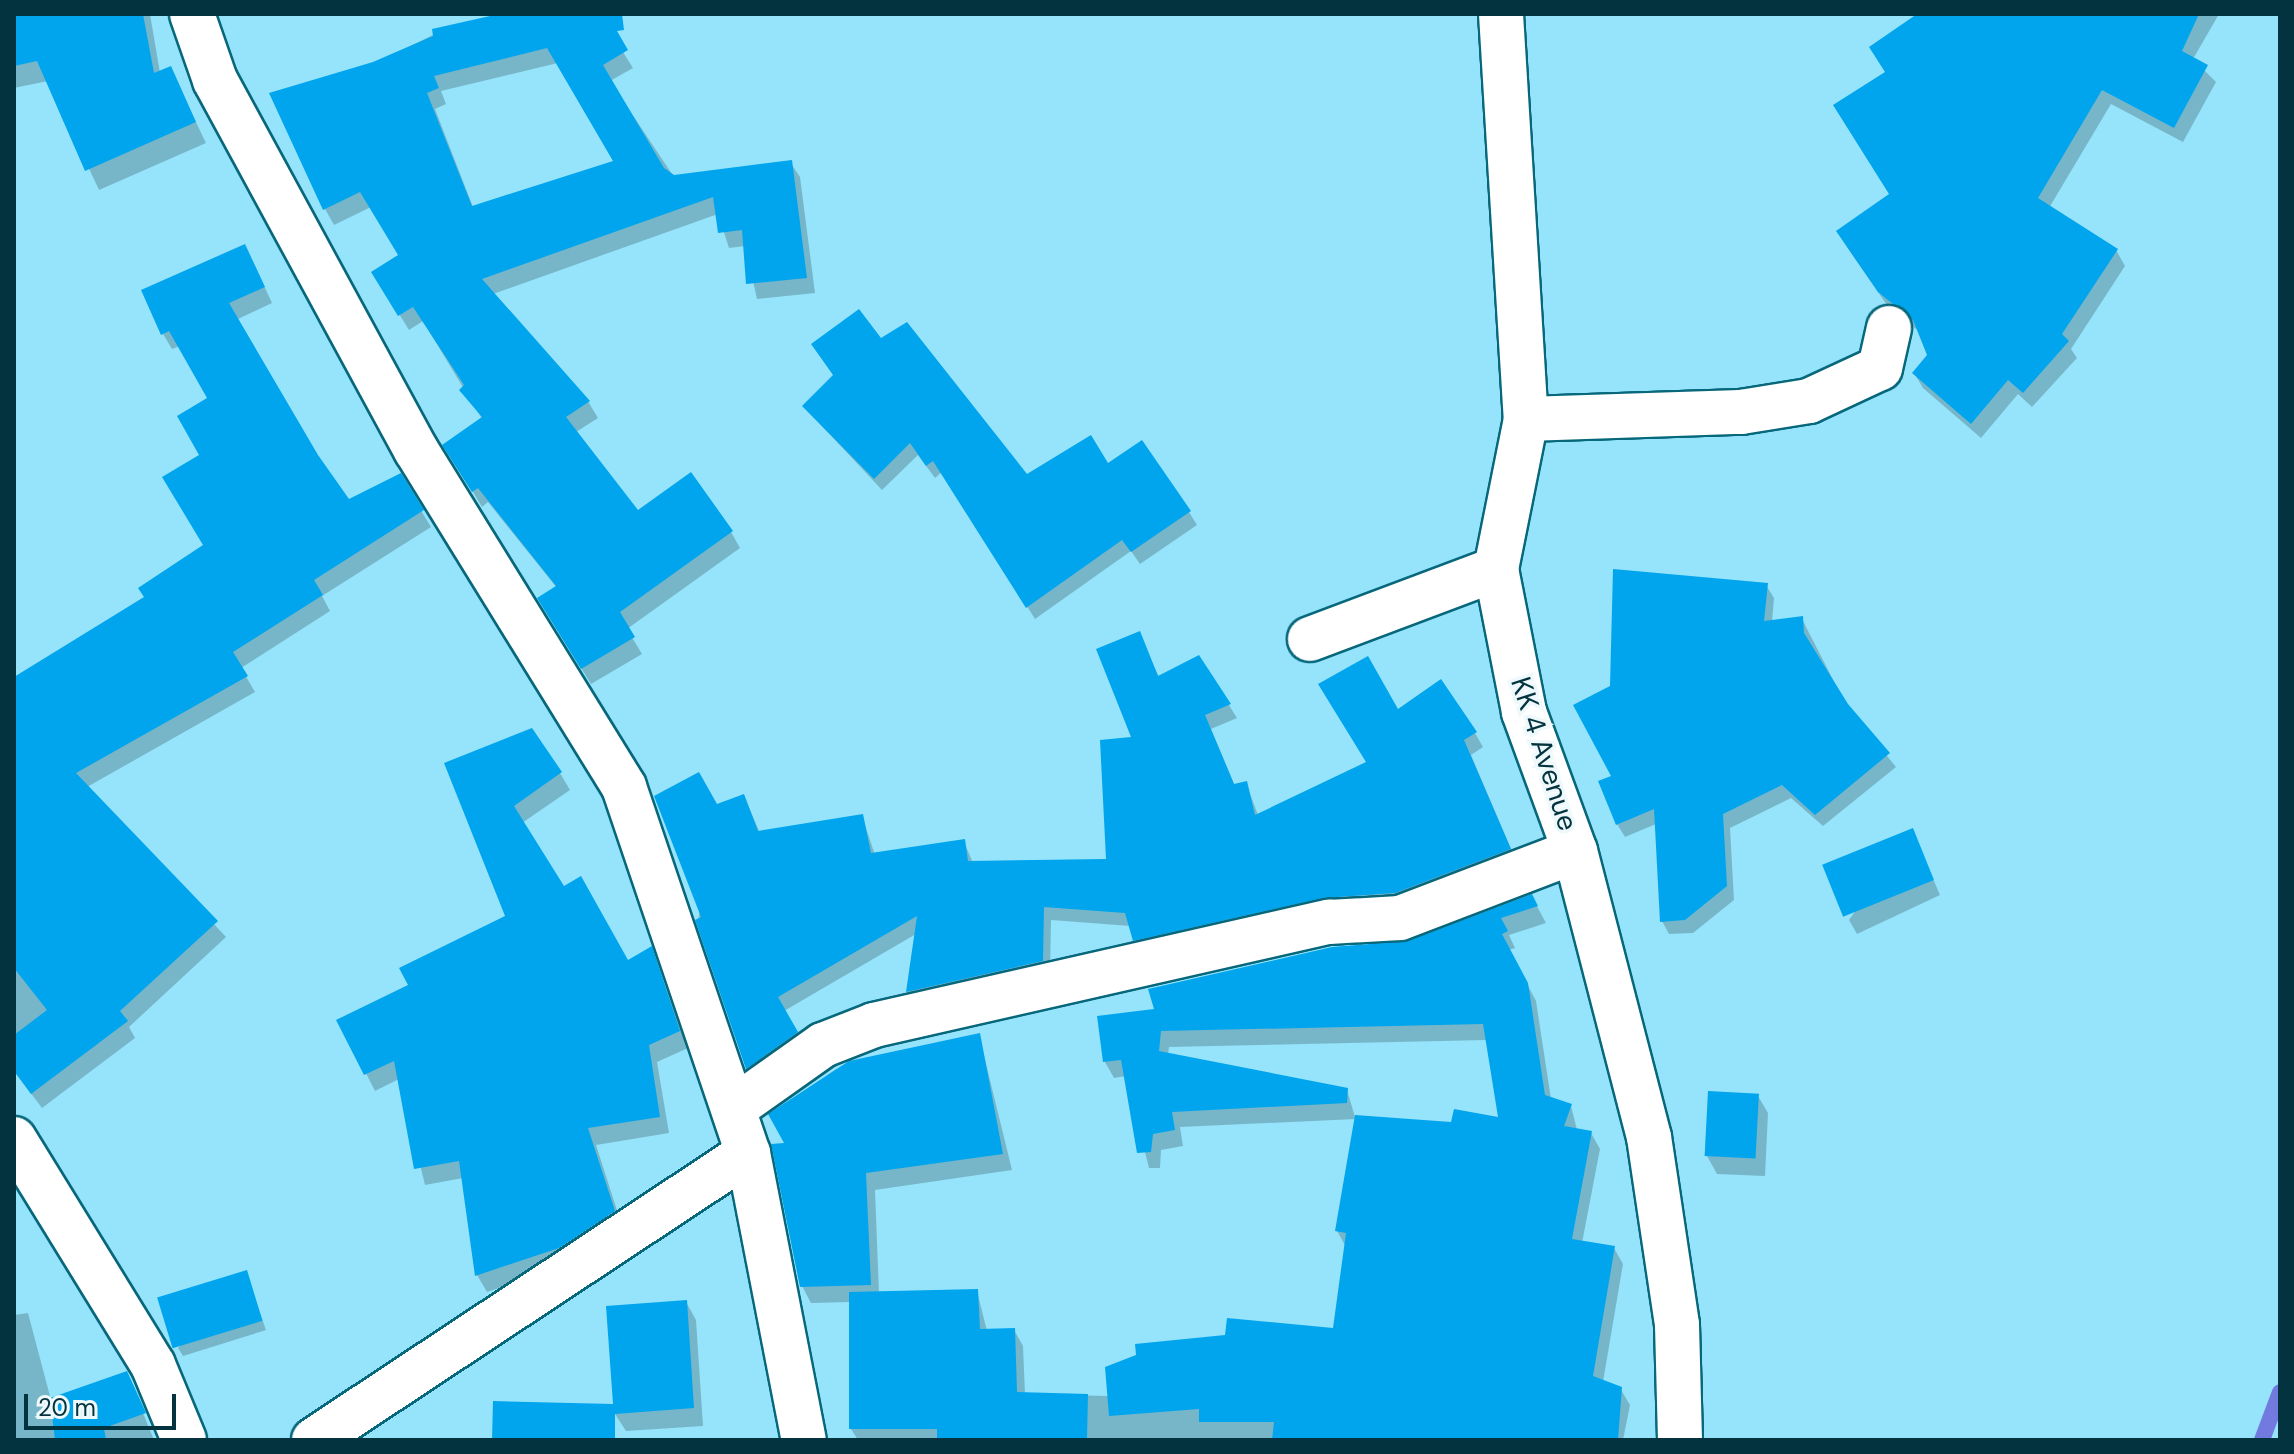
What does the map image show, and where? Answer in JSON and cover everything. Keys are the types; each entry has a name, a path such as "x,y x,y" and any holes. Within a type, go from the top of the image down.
{"street":[{"path":"192,14 215,80 416,450 624,787 748,1153 804,1440"},
{"name":"KK 4 Avenue","path":"1501,14 1526,419 1496,569 1524,712 1575,851 1649,1137 1677,1325 1680,1440"},
{"path":"1526,419 1741,412 1809,401 1880,368 1889,328"},
{"path":"1310,639 1496,569"},
{"path":"734,1108 823,1045 874,1025 1329,922 1400,918 1575,851"},
{"path":"14,1139 153,1365 184,1440"},
{"path":"314,1440 748,1153"}],"building":[{"path":"14,14 143,14 154,73 171,66 196,122 85,171 37,61 14,66"},
{"path":"499,14 622,14 624,30 617,31 628,50 603,65 664,168 674,175 792,160 807,278 746,284 742,230 718,233 713,197 482,279 590,401 566,417 638,510 691,472 733,531 620,612 635,637 581,669 537,598 556,586 478,488 472,492 442,445 482,417 459,390 464,385 413,307 398,316 371,272 398,255 360,192 323,210 269,93 373,62 433,36 432,29","holes":["547,48 613,161 472,206 427,93 439,88 434,76"]},
{"path":"1917,14 2199,14 2182,51 2208,65 2174,128 2102,90 2038,198 2118,249 2062,334 2069,341 2023,393 2008,380 1971,424 1912,373 1927,355 1913,320 1878,292 1836,231 1889,194 1833,105 1885,72 1869,47"},
{"path":"245,244 265,287 229,303 318,455 349,499 401,473 424,510 314,580 323,595 233,652 248,676 76,773 218,921 120,1011 128,1021 31,1094 14,1071 14,1035 47,1010 14,968 14,677 144,597 138,588 203,545 162,477 199,455 177,416 207,398 169,331 161,335 141,290"},
{"path":"859,309 881,338 907,322 1027,474 1091,435 1108,463 1142,440 1191,511 1131,552 1122,540 1026,608 933,461 926,466 910,443 874,479 802,406 833,375 811,344"},
{"path":"1613,569 1768,583 1764,621 1803,616 1804,633 1848,704 1890,753 1815,815 1782,785 1723,814 1727,886 1685,920 1660,922 1654,809 1616,825 1598,781 1611,776 1573,705 1610,686"},
{"path":"1140,631 1158,676 1199,655 1231,704 1205,715 1234,784 1247,781 1255,815 1366,762 1318,684 1368,656 1398,709 1441,679 1477,732 1464,740 1511,849 1395,893 1323,898 1133,941 1125,913 1044,907 1043,961 906,992 917,916 778,997 798,1032 746,1069 695,920 701,917 654,796 699,772 717,804 744,794 758,831 863,814 871,853 965,839 968,861 1106,859 1100,740 1131,737 1096,649"},
{"path":"532,728 562,772 514,806 564,886 581,876 628,960 652,946 680,1031 649,1045 660,1117 588,1128 615,1211 559,1248 475,1276 459,1161 414,1169 394,1061 364,1075 336,1020 408,985 399,968 505,916 444,763"},
{"path":"1913,828 1934,880 1843,917 1822,865"},
{"path":"1532,894 1538,906 1501,918 1508,931 1502,934 1528,983 1545,1095 1572,1104 1564,1126 1592,1131 1572,1239 1615,1246 1593,1376 1622,1387 1618,1440 1272,1440 1274,1422 1199,1422 1199,1409 1109,1416 1105,1367 1136,1355 1135,1344 1225,1335 1227,1318 1333,1328 1346,1233 1335,1231 1355,1115 1451,1122 1454,1109 1498,1117 1483,1024 1161,1031 1159,1051 1348,1088 1347,1103 1172,1112 1175,1130 1153,1134 1151,1152 1137,1153 1121,1060 1103,1062 1097,1016 1154,1009 1148,989 1332,947 1408,941"},
{"path":"980,1033 1003,1154 866,1173 871,1285 800,1287 771,1144 784,1143 768,1114 849,1061"},
{"path":"1708,1091 1759,1094 1756,1159 1705,1156"},
{"path":"247,1270 262,1321 173,1348 157,1297"},
{"path":"978,1289 980,1329 1015,1328 1017,1392 1088,1394 1087,1440 937,1440 937,1429 849,1429 849,1292"},
{"path":"687,1300 694,1408 615,1414 615,1440 492,1440 493,1401 613,1404 606,1306"},
{"path":"127,1371 146,1413 104,1428 106,1440 55,1440 50,1398"}],"waterway":[{"path":"2262,1440 2280,1392"}]}
